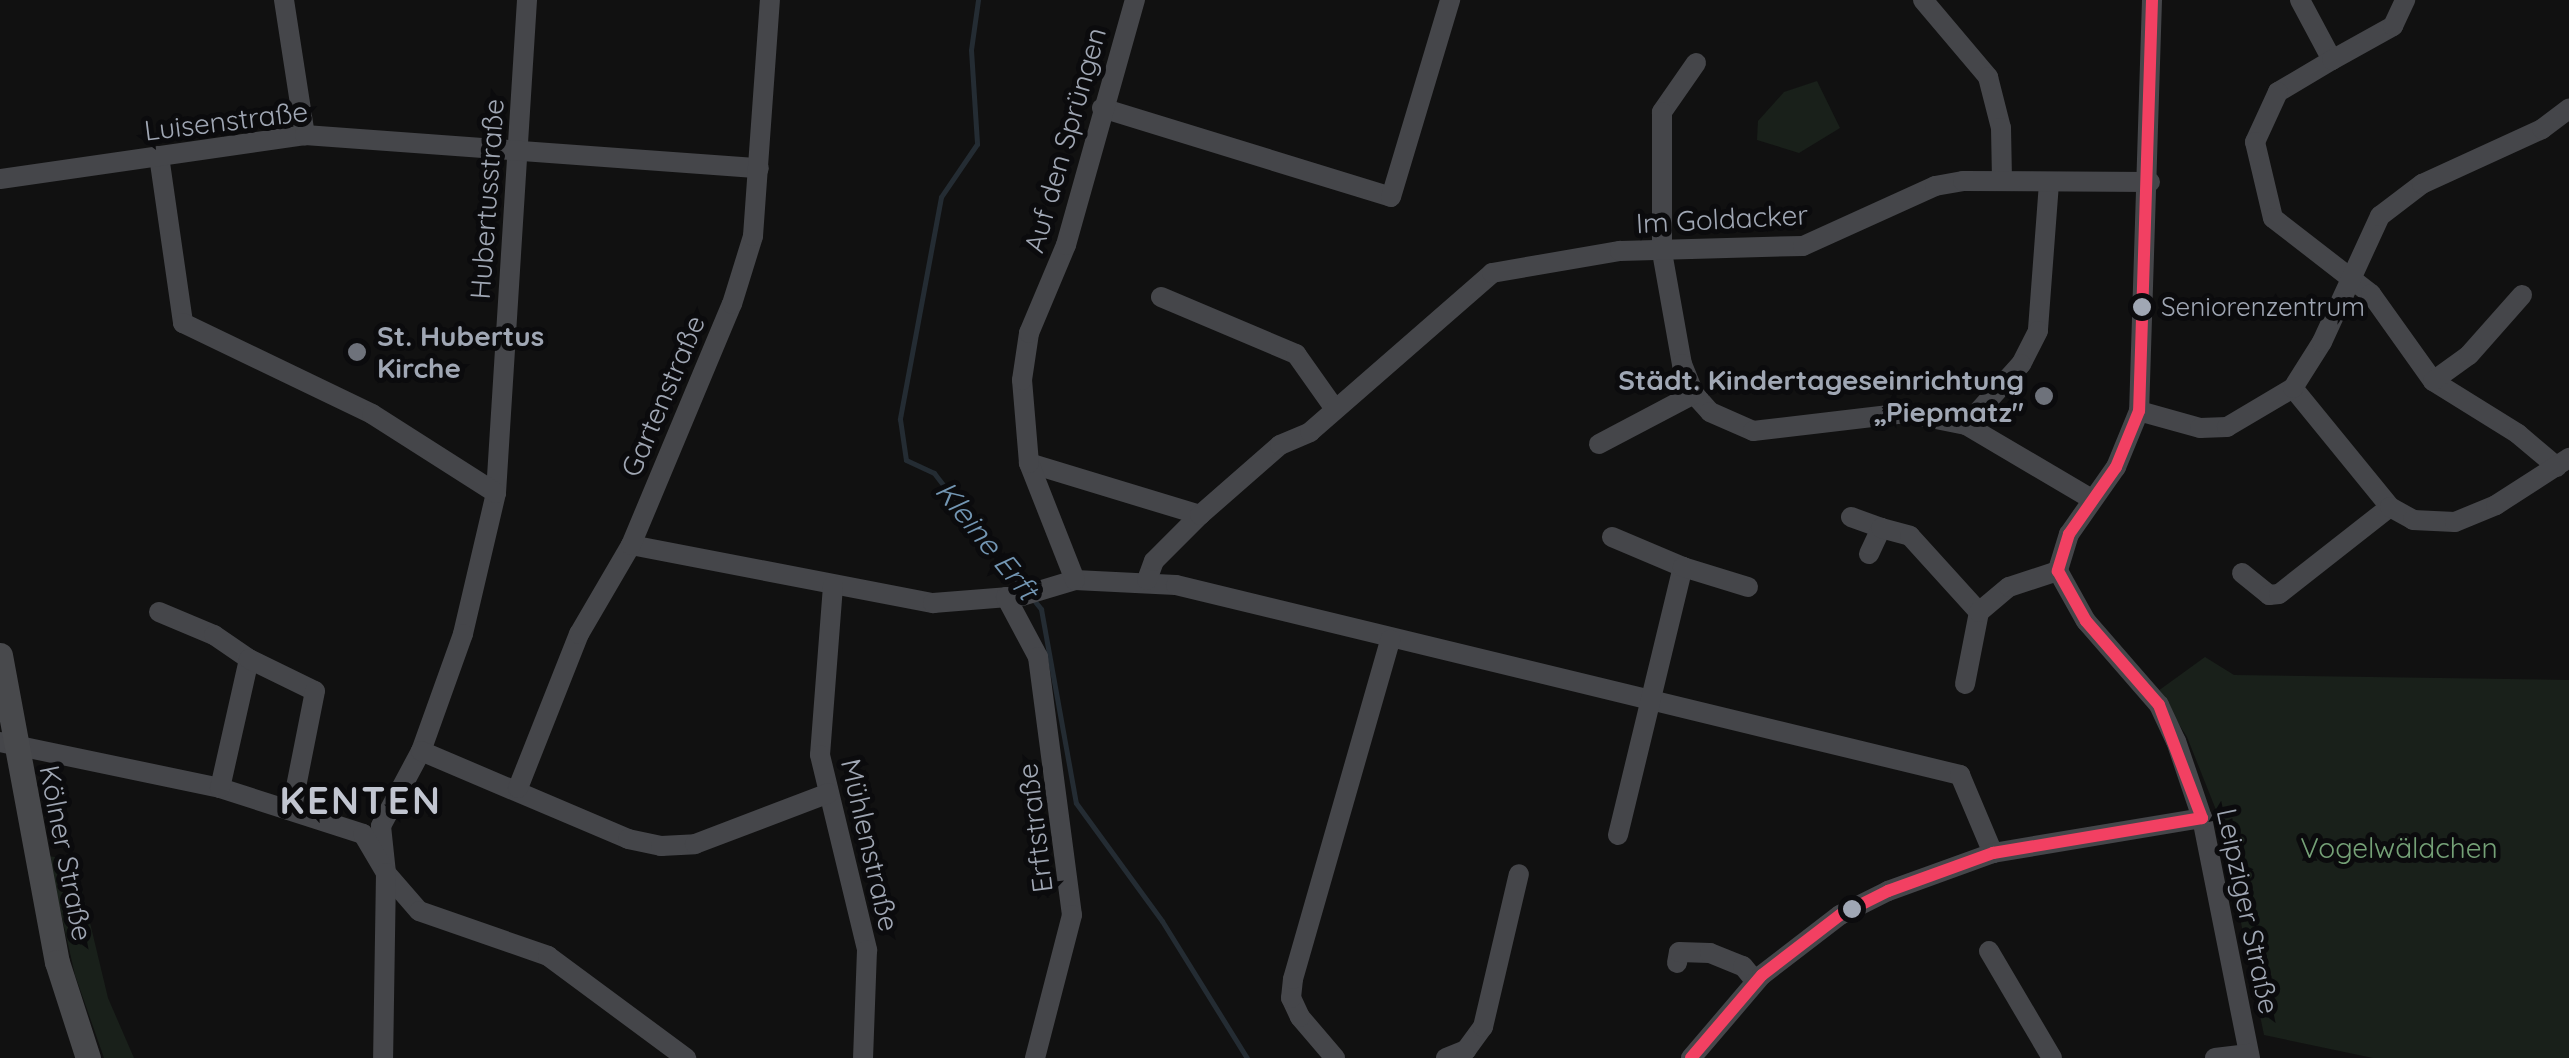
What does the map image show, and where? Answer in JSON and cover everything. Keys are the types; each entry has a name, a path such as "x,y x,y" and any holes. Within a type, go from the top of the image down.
{"main road":[{"name":"Kölner Straße","path":"0,655 7,743 56,962 88,1058"}],"street":[{"path":"284,0 305,135"},
{"name":"Hubertusstraße","path":"382,1058 386,873 381,826 421,751 463,634 496,493 514,148 528,48 527,0"},
{"name":"Gartenstraße","path":"518,788 578,634 631,545 732,304 754,236 770,0"},
{"name":"Auf den Sprüngen","path":"1075,580 1029,463 1022,380 1029,333 1066,246 1135,0"},
{"path":"1102,108 1391,198 1450,0"},
{"path":"1923,0 1988,77 2001,128 2002,180"},
{"path":"1964,684 1979,612 2010,587 2058,571 2090,498 2116,467 2140,411 2150,182 2152,0"},
{"path":"2300,0 2332,60"},
{"path":"2293,388 2390,507 2412,520 2455,522 2563,463 2433,381 2386,310 2273,218 2255,142 2278,92 2393,26 2404,0"},
{"path":"1696,62 1662,112 1662,252 1682,364 1694,394 1710,412 1754,430 1906,413 1966,425 2090,498"},
{"path":"2140,411 2200,428 2228,426 2293,388 2380,216 2407,194 2569,109"},
{"name":"Luisenstraße","path":"0,180 305,135 759,168"},
{"path":"159,156 183,323 372,414 496,493"},
{"name":"Im Goldacker","path":"1147,580 1154,562 1200,515 1280,445 1310,432 1492,274 1620,252 1803,246 1935,186 2002,180 2150,182"},
{"path":"1966,425 2021,364 2038,331 2049,183"},
{"path":"2433,381 2468,355 2522,295"},
{"path":"1161,296 1296,354 1335,409"},
{"path":"1600,444 1694,394"},
{"path":"1029,463 1200,515"},
{"path":"2242,573 2269,595 2288,590 2390,507"},
{"path":"1851,517 1910,536 1979,612"},
{"path":"1869,554 1881,528"},
{"path":"1612,537 1684,567 1748,587"},
{"path":"631,545 933,603 1014,597 1051,590 1075,580 1147,580 1960,775 1993,852"},
{"path":"1618,835 1648,698 1684,567"},
{"name":"Leipziger Straße","path":"2058,571 2086,621 2159,705 2202,818 2249,1056"},
{"name":"Mühlenstraße","path":"832,586 820,755 867,950 863,1058"},
{"name":"Erftstraße","path":"1014,597 1038,657 1072,914 1035,1058"},
{"path":"160,612 214,635 249,660 315,691 292,807"},
{"path":"1335,1058 1300,1017 1290,998 1390,640"},
{"path":"220,788 249,660"},
{"path":"7,743 220,788 292,807 362,834 386,873 419,910 548,956 682,1057"},
{"path":"421,751 518,788 628,839 661,846 695,844 829,793"},
{"path":"1692,1058 1755,981 1854,908 1993,852 2202,818"},
{"path":"1446,1058 1466,1050 1483,1027 1518,874"},
{"path":"1989,951 2052,1058"},
{"path":"1677,963 1680,952 1710,953 1743,966 1755,981"},
{"path":"2214,1058 2249,1056"}],"green space":[{"path":"1817,81 1840,128 1799,153 1757,140 1758,121 1784,92"},
{"name":"Vogelwäldchen","path":"2205,657 2234,675 2569,680 2569,1058 2373,1058 2264,1035 2220,820 2187,737 2158,691"},
{"path":"48,856 75,860 108,998 134,1058 104,1058 75,975"}],"waterway":[{"name":"Kleine Erft","path":"978,0 971,50 977,144 941,197 900,419 906,460 934,473 1023,588"},
{"name":"Kleine Erft","path":"1033,599 1041,609 1076,803 1162,921 1247,1058"}],"transit line":[{"path":"2152,0 2139,411 2116,467 2069,534 2058,571 2086,621 2159,705 2202,818"},
{"path":"1691,1058 1762,975 1840,915 1888,891 1993,853 2202,818"}],"place":[{"name":"Seniorenzentrum","path":"2142,307"},
{"name":"St. Hubertus Kirche","path":"357,352"},
{"name":"Städt. Kindertageseinrichtung „Piepmatz\"","path":"2044,396"}],"district":[{"name":"KENTEN","path":"361,801"}]}
